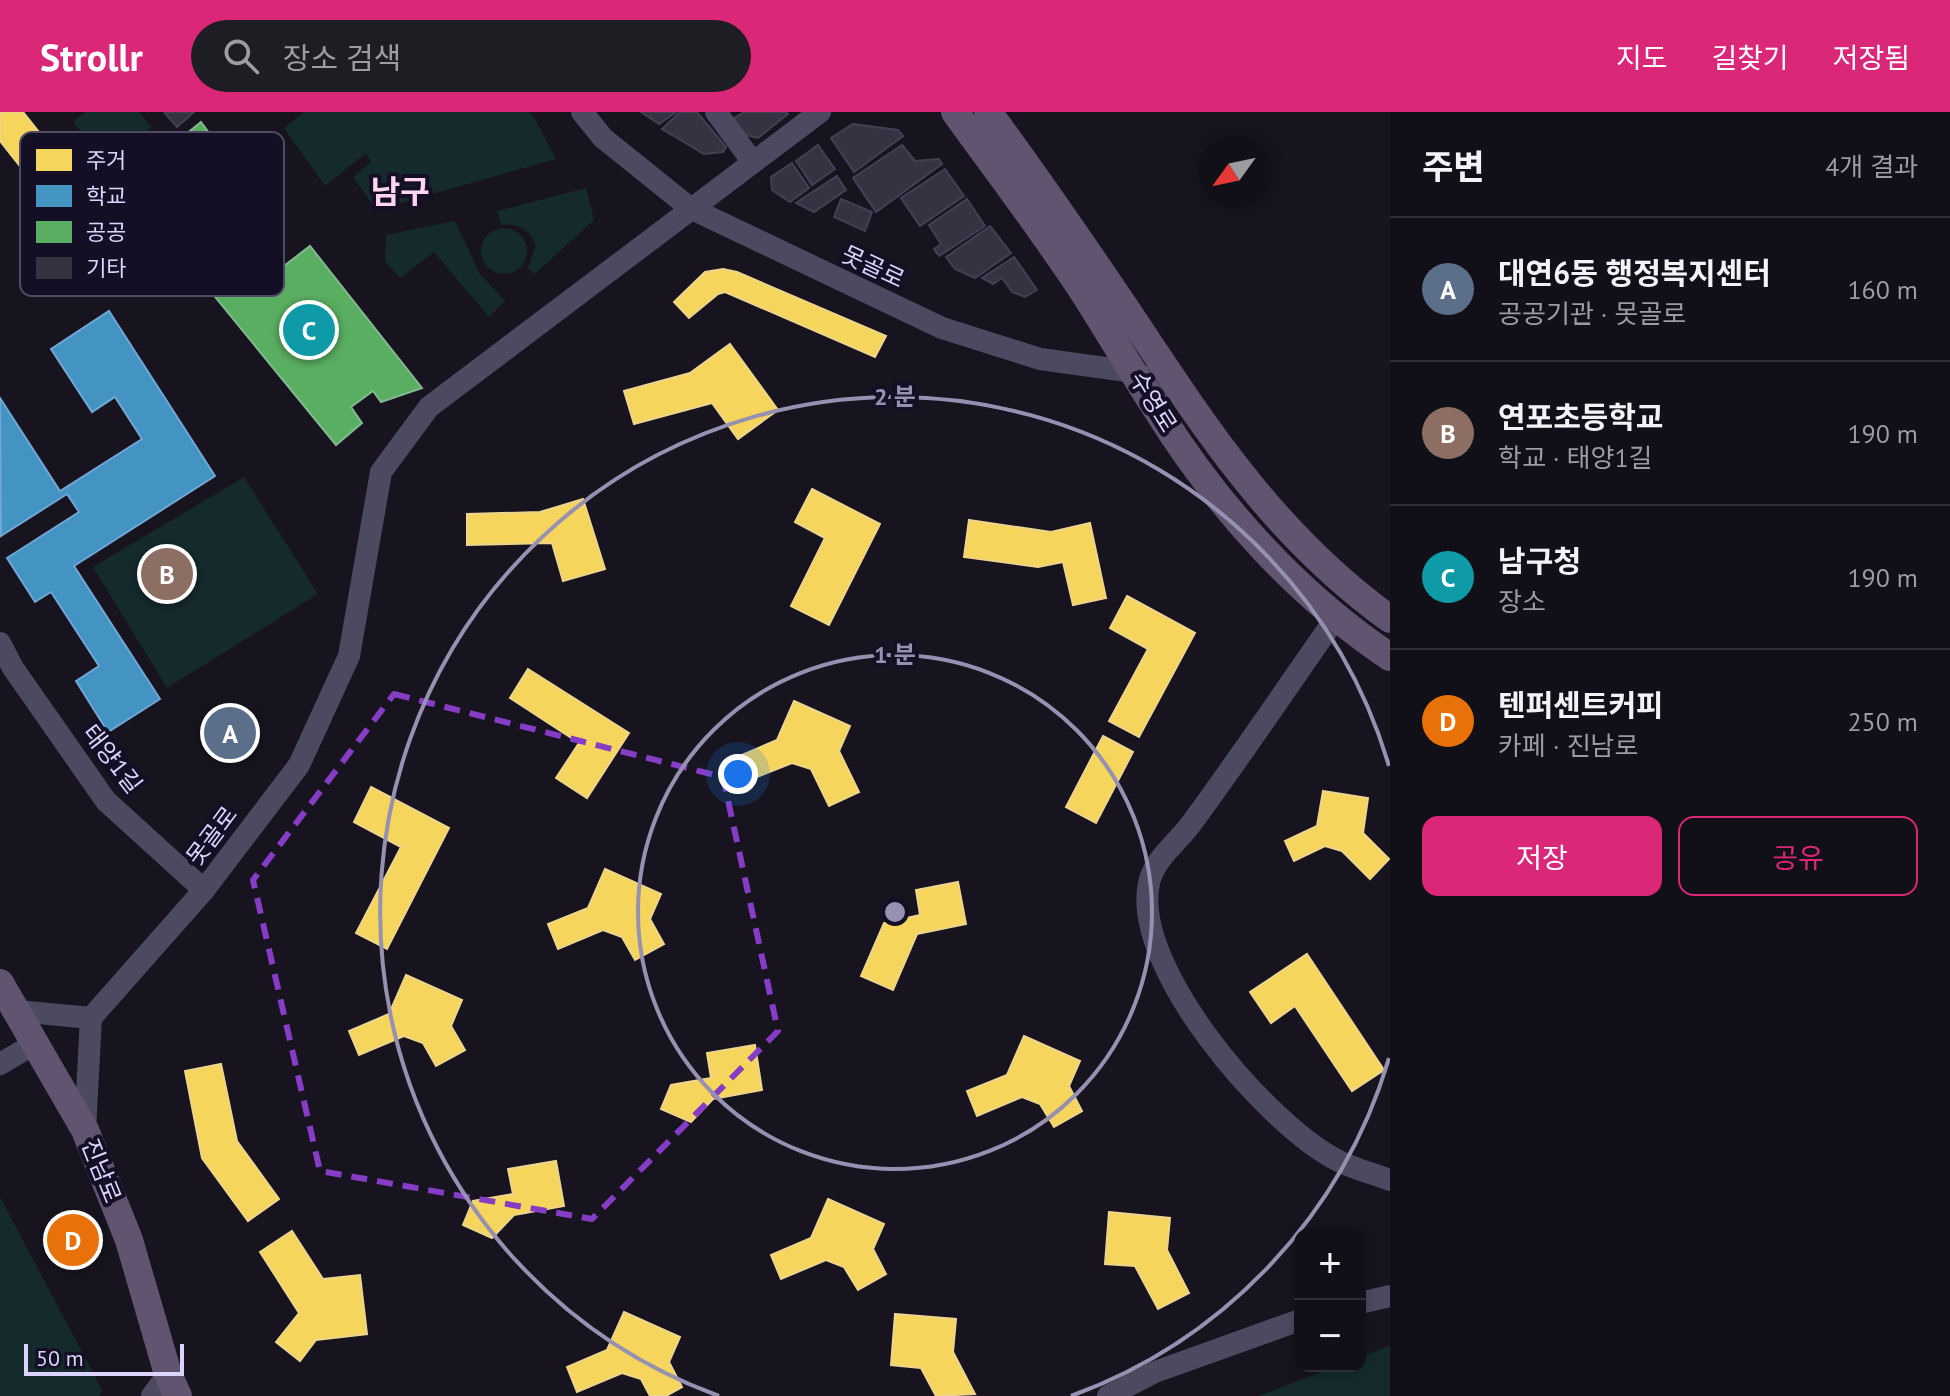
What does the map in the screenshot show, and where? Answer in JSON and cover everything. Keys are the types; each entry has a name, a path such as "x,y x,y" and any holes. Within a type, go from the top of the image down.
{"main road":[{"name":"수영로","path":"955,112 1076,282 1179,442 1248,532 1273,560 1390,657"},
{"name":"수영로","path":"988,112 1070,226 1179,392 1242,476 1284,525 1353,592 1390,619"},
{"name":"진남로","path":"0,983 85,1130 129,1240 166,1389"}],"street":[{"name":"못골로","path":"582,112 603,138 690,208 942,328 1040,359 1134,372 1179,392"},
{"path":"716,112 752,161"},
{"name":"못골로","path":"91,1018 204,890 299,765 349,656 381,472 429,407 820,112"},
{"path":"1337,616 1188,828 1158,861 1149,882 1147,914 1176,991 1223,1057 1275,1114 1334,1158 1390,1180"},
{"name":"태양1길","path":"0,643 13,668 106,801 204,890"},
{"path":"17,1011 91,1018 85,1130"},
{"path":"0,1064 36,1043"},
{"path":"1366,1302 1390,1296"},
{"path":"1108,1396 1155,1372 1294,1322"}],"highlighted area":[{"path":"394,694 723,777 778,1031 592,1219 320,1171 253,880"}],"green space":[{"path":"85,112 139,112 152,127 146,132 81,132 73,122"},
{"path":"304,112 529,112 556,159 376,210 353,177 371,162 366,153 325,186 284,128"},
{"path":"586,188 594,220 535,274 528,268 536,245 533,239 523,228 501,225 497,211"},
{"path":"455,221 480,274 505,301 489,317 434,252 400,278 385,261 386,235"},
{"path":"504,228 520,235 527,251 520,267 504,274 488,267 481,251 488,235"},
{"path":"244,477 318,594 167,688 93,567"},
{"path":"0,1197 102,1390 99,1396 0,1396"},
{"path":"1390,1346 1390,1396 1258,1396 1321,1372 1366,1372 1366,1355"}],"building: 주거":[{"path":"0,112 23,112 39,132 20,132 20,166 0,141"},
{"path":"723,269 737,272 886,336 875,357 725,292 718,294 689,318 674,302 705,272"},
{"path":"730,344 778,410 738,439 712,403 634,424 624,391 690,373"},
{"path":"812,489 880,524 829,625 791,606 825,538 795,522"},
{"path":"583,499 605,569 563,581 552,543 467,545 467,514 540,512"},
{"path":"969,520 1051,532 1090,523 1106,598 1073,605 1063,562 1038,567 964,557"},
{"path":"1127,596 1195,633 1139,737 1109,721 1148,649 1110,628"},
{"path":"528,669 629,733 587,798 556,778 579,743 510,698"},
{"path":"794,701 850,726 839,751 859,792 829,806 811,769 792,763 747,781 737,757 777,740"},
{"path":"1103,736 1133,752 1096,823 1066,807"},
{"path":"371,787 449,828 387,949 356,933 401,847 354,822"},
{"path":"1323,791 1368,798 1363,833 1389,859 1370,879 1342,851 1325,846 1294,861 1285,841 1317,826"},
{"path":"605,869 661,894 650,919 664,944 635,960 622,937 603,930 558,949 548,924 588,908"},
{"path":"958,882 966,924 917,934 893,990 861,976 884,923 920,915 916,890"},
{"path":"1307,954 1384,1070 1352,1091 1295,1006 1271,1023 1250,992"},
{"path":"406,975 462,1000 451,1026 465,1050 436,1066 423,1043 404,1036 359,1055 349,1031 389,1014"},
{"path":"1024,1036 1080,1061 1069,1086 1082,1111 1054,1127 1040,1104 1022,1097 977,1116 967,1091 1007,1075"},
{"path":"755,1045 762,1090 713,1099 691,1122 661,1109 671,1085 711,1078 707,1053"},
{"path":"221,1064 237,1141 279,1199 248,1221 202,1158 185,1071"},
{"path":"556,1161 564,1206 514,1215 492,1238 463,1225 473,1201 513,1194 508,1169"},
{"path":"828,1199 884,1224 873,1249 886,1274 858,1290 844,1267 826,1260 781,1279 771,1255 811,1238"},
{"path":"1109,1212 1170,1218 1167,1250 1189,1293 1158,1309 1135,1266 1105,1264"},
{"path":"292,1231 323,1279 360,1275 367,1334 316,1340 300,1361 276,1342 299,1313 260,1252"},
{"path":"624,1312 680,1337 669,1362 682,1387 666,1396 650,1396 641,1379 622,1373 577,1392 567,1367 607,1350"},
{"path":"895,1314 956,1319 953,1352 975,1394 936,1396 921,1368 891,1365"}],"building: 학교":[{"path":"109,311 215,476 74,566 160,699 108,732 76,681 99,666 51,592 35,602 7,558 79,512 67,494 1,536 0,398 60,491 142,439 115,397 92,412 51,349"}],"building: 공공":[{"path":"201,122 208,132 189,132"},
{"path":"310,246 422,388 381,402 373,391 351,407 362,423 336,445 214,296 284,296 284,266"}],"building: 기타":[{"path":"164,112 194,112 177,127"},
{"path":"641,112 676,112 659,124"},
{"path":"680,112 697,112 726,147 723,152 704,154 662,129"},
{"path":"744,112 788,114 758,138 746,135 733,119"},
{"path":"853,124 898,130 903,136 854,172 831,138"},
{"path":"818,145 835,169 812,185 796,161"},
{"path":"902,145 915,161 939,159 942,164 876,212 853,178"},
{"path":"792,163 809,188 790,202 772,190 771,177"},
{"path":"945,169 964,196 920,226 901,198"},
{"path":"837,176 846,190 814,212 796,203"},
{"path":"841,199 872,212 865,231 834,217"},
{"path":"967,199 985,226 939,256 934,249 941,244 929,225"},
{"path":"990,226 1011,253 975,278 955,269 946,257"},
{"path":"1014,257 1037,290 1025,297 1012,292 1002,278 993,284 982,278"}],"place":[{"name":"남구청","path":"309,330"},
{"name":"연포초등학교","path":"167,574"},
{"name":"대연6동 행정복지센터","path":"230,733"},
{"name":"텐퍼센트커피","path":"73,1240"}],"district":[{"name":"남구","path":"400,192"}]}
